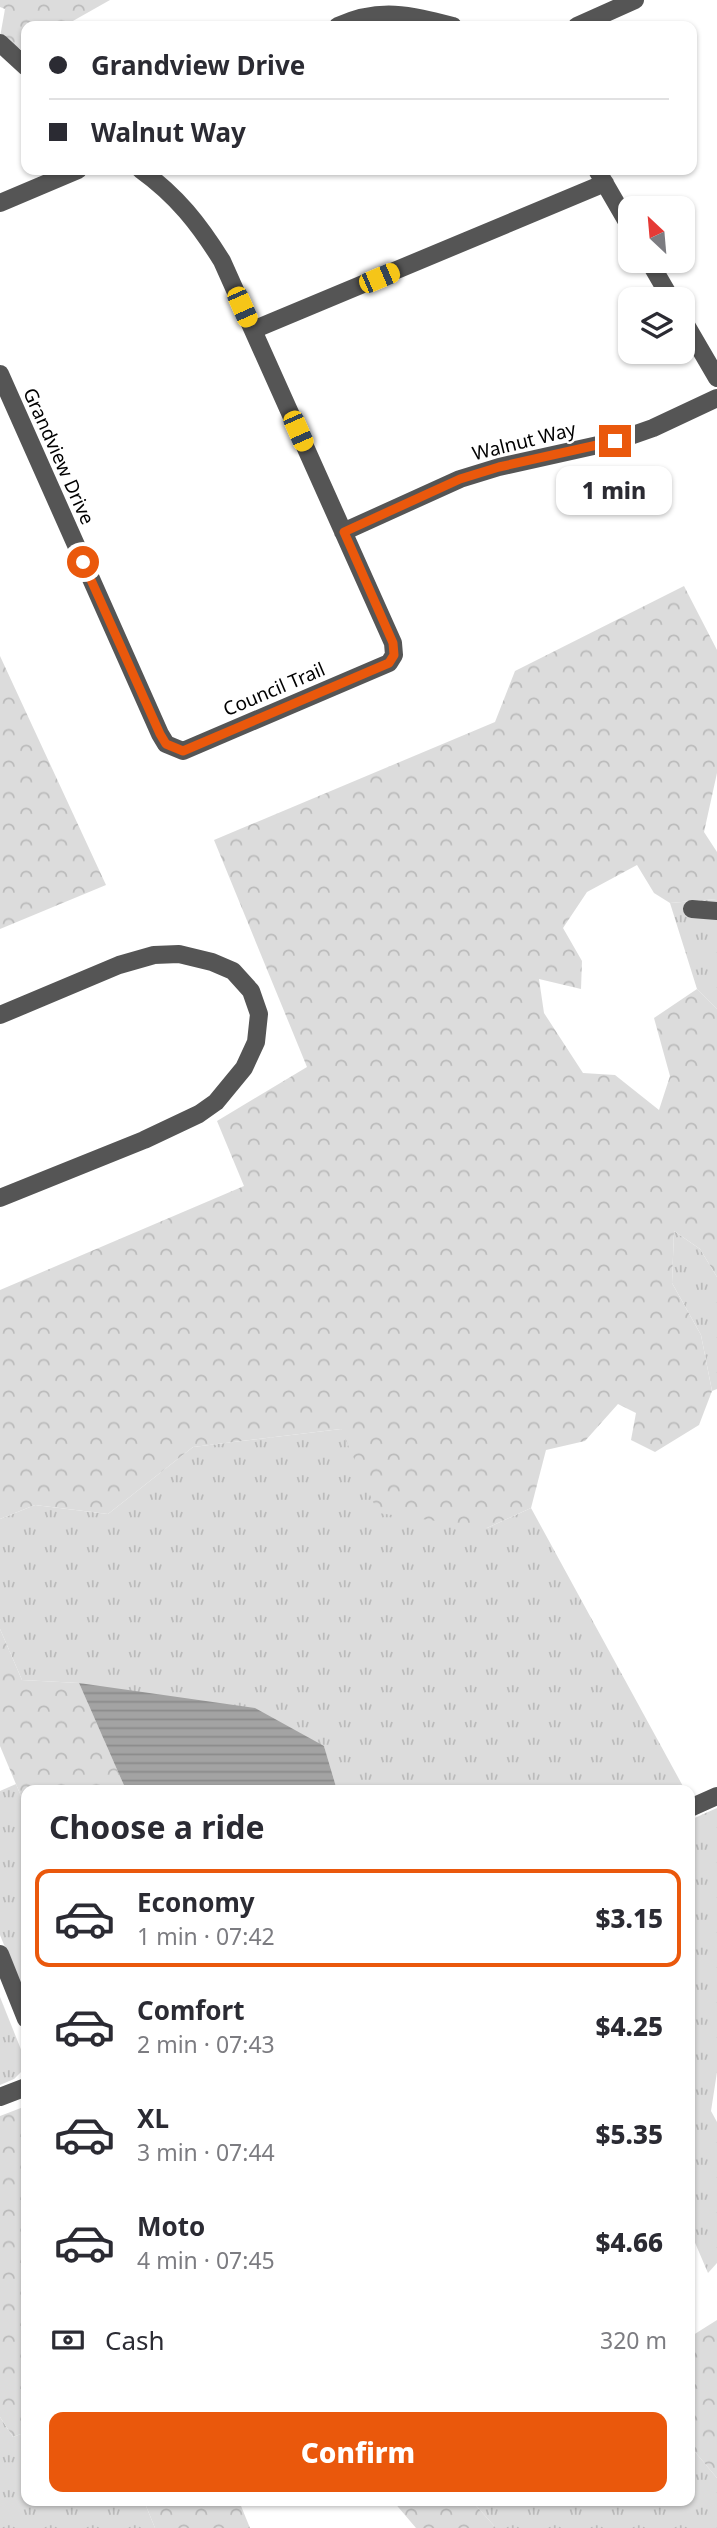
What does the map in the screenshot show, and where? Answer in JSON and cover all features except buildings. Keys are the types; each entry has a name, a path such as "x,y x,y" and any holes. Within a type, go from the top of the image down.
{"street":[{"path":"588,21 635,0"},
{"path":"350,21 378,13 409,15 433,21"},
{"path":"0,43 21,62"},
{"path":"0,203 66,175"},
{"path":"147,175 200,225 222,261 344,532"},
{"path":"253,330 601,176 618,206"},
{"path":"695,340 717,378"},
{"name":"Grandview Drive","path":"0,374 166,744"},
{"name":"Walnut Way","path":"344,532 460,479 499,467 615,441 653,428 717,398"},
{"name":"Council Trail","path":"166,744 183,751 389,663 394,655 393,643 344,532"},
{"path":"692,909 717,911"},
{"path":"0,1015 119,965 154,956 179,954 212,962 233,971 251,991 258,1014 256,1042 244,1068 216,1102 199,1114 144,1140 0,1198"},
{"path":"695,1806 717,1796"},
{"path":"0,1954 21,2006"},
{"path":"0,2097 21,2089"}],"green space":[{"path":"0,0 110,0 73,21 21,21 21,49 0,37 5,9 0,7"},
{"path":"684,586 717,650 717,773 704,832 717,852 717,899 670,903 654,893 637,865 587,892 563,928 582,961 581,989 539,979 544,1013 583,1073 615,1075 659,1110 670,1076 654,1018 697,989 717,1009 717,1277 700,1249 674,1231 672,1283 701,1335 712,1391 699,1425 655,1452 631,1440 636,1413 618,1404 585,1441 546,1450 531,1508 487,1528 378,1513 341,1429 193,1447 108,1514 35,1505 0,1519 0,1290 244,1186 217,1121 307,1067 214,840 495,722 515,671"},
{"path":"0,656 106,885 0,929"},
{"path":"717,899 717,1009 697,989 670,903"},
{"path":"674,1231 700,1249 717,1277 717,1389 712,1391 701,1335 672,1283"},
{"path":"341,1429 487,1528 531,1508 682,1785 336,1785 324,1746 79,1683 22,1680 0,1629 0,1519 35,1505 108,1514 193,1447"},
{"path":"0,1629 22,1680 79,1683 124,1785 21,1785 21,1796 0,1746"},
{"path":"16,1784 21,1796 21,1987 0,1935 0,1791"},
{"path":"717,1808 717,2072 711,2111 717,2122 717,2263 708,2273 695,2243 695,1818"},
{"path":"0,1997 21,2050 21,2072 14,2079 0,2085"},
{"path":"21,2108 21,2434 13,2437 0,2417 0,2116"},
{"path":"717,2320 717,2478 695,2452 695,2334"},
{"path":"0,2417 13,2437 21,2434 21,2506 146,2506 155,2528 0,2528"},
{"path":"695,2452 717,2478 717,2528 496,2528 476,2506 695,2506"},
{"path":"146,2506 241,2506 250,2528 155,2528"},
{"path":"397,2506 476,2506 496,2528 416,2528"}],"shaded area":[{"path":"79,1683 255,1708 324,1746 336,1785 124,1785"}],"route":[{"path":"83,562 160,734 166,744 183,751 389,663 394,655 393,643 344,532 460,479 499,467 615,441"}]}
